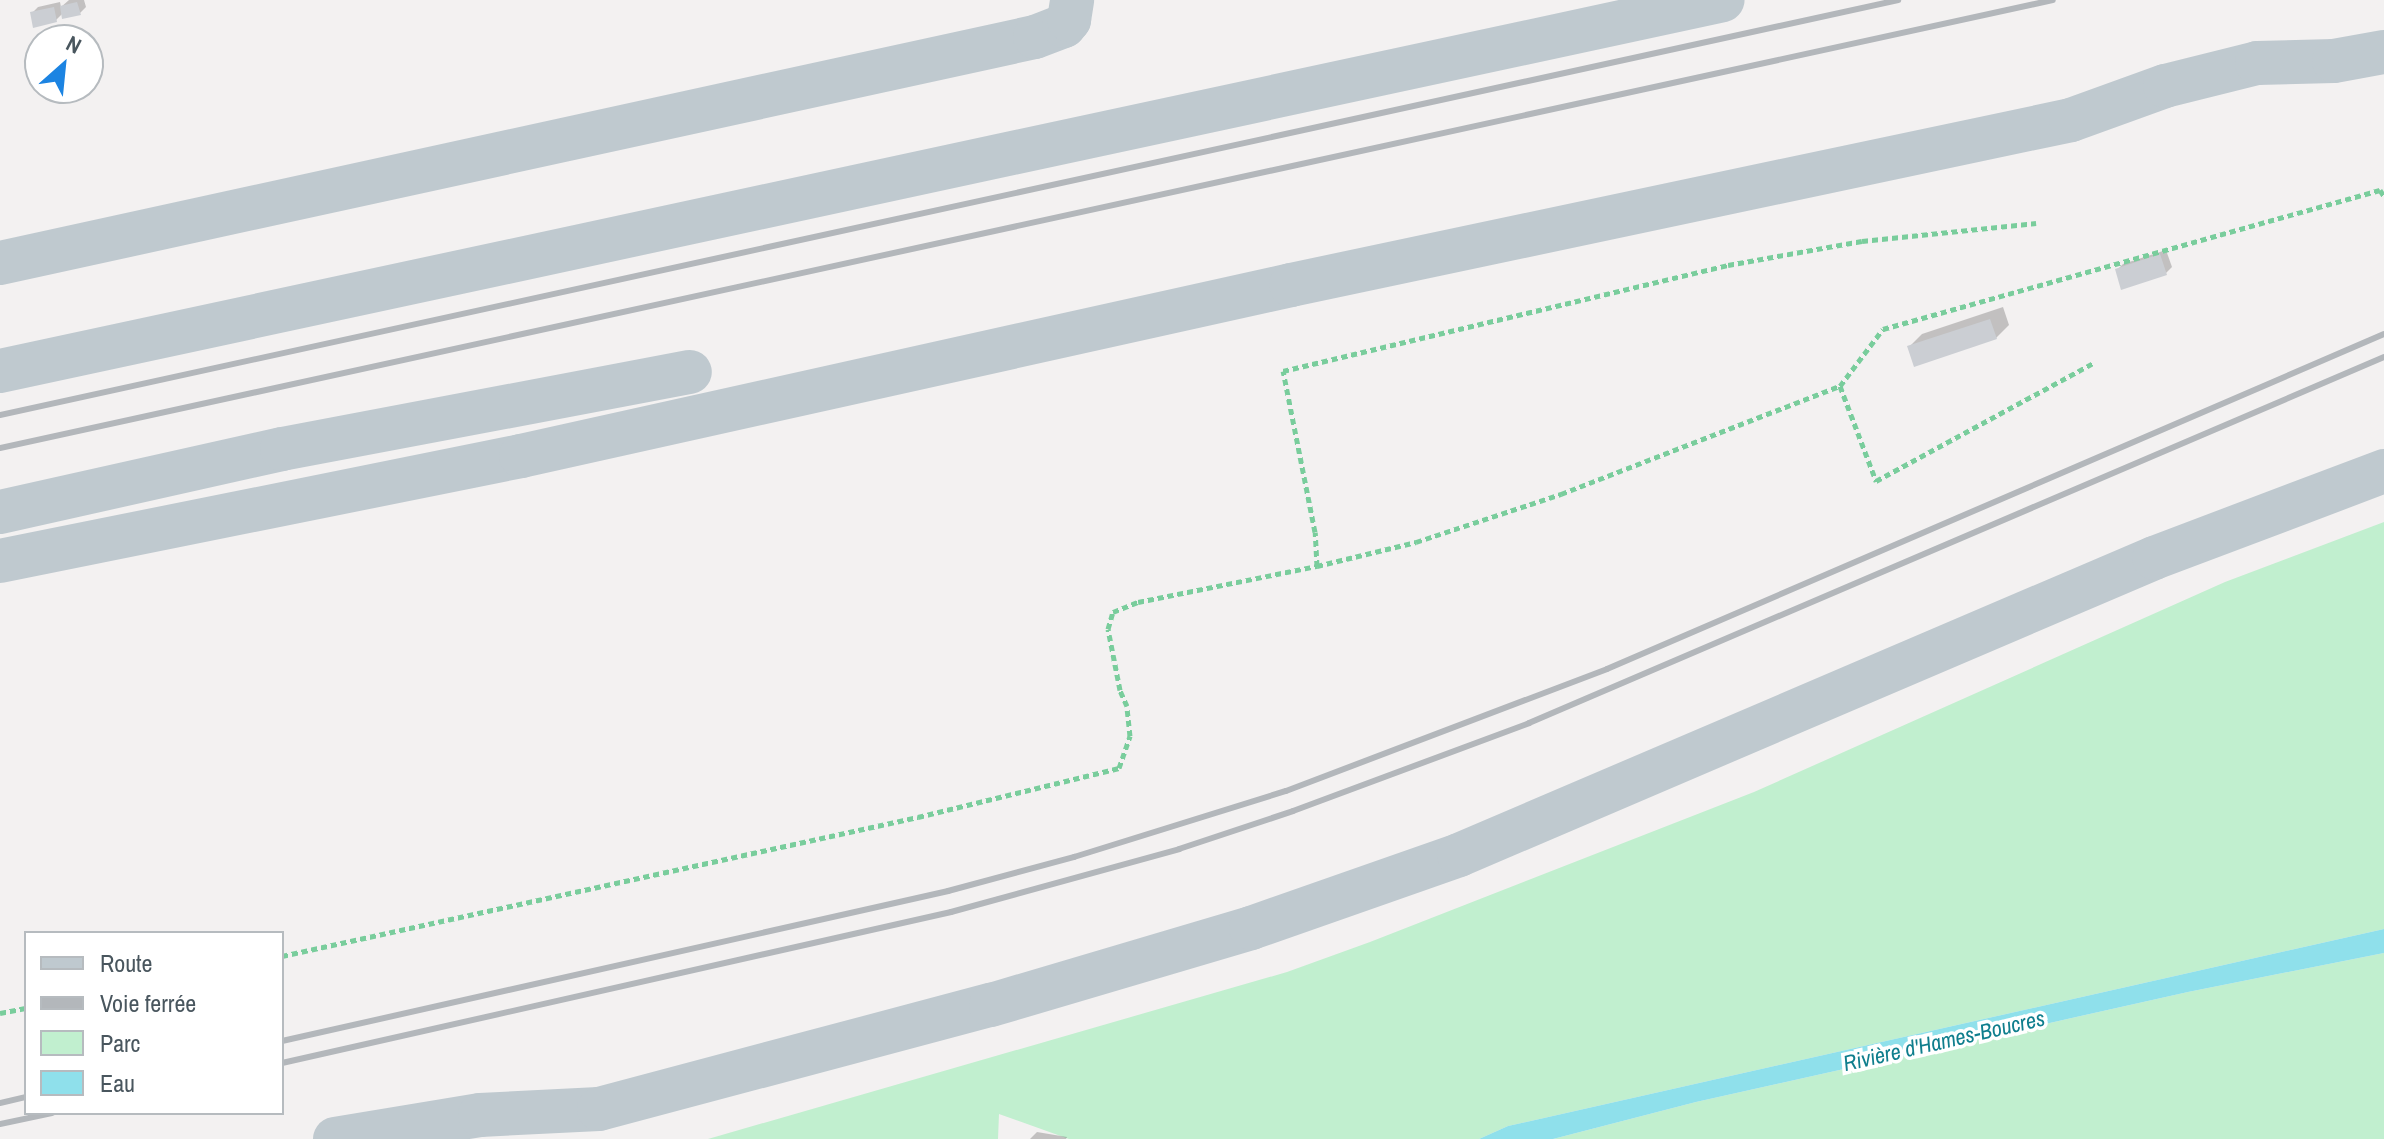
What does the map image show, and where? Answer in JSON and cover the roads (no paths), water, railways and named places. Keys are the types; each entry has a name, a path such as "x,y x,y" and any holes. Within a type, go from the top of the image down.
{"lane":[{"path":"0,263 1035,37 1064,26 1069,20 1072,0"},
{"path":"0,371 1723,0"},
{"path":"0,561 521,456 1291,285 2071,120 2165,86 2257,63 2334,61 2384,52"},
{"path":"0,512 282,449 690,372"},
{"path":"335,1139 480,1115 599,1109 991,1005 1251,928 1459,855 2154,558 2384,471"}],"water":[{"name":"Rivière d'Hames-Boucres","path":"2384,929 2384,953 2188,992 1696,1102 1553,1139 1479,1139 1508,1126"}],"railway":[{"path":"0,415 1898,0"},
{"path":"0,448 2053,0"},
{"path":"284,1041 948,891 1074,857 1286,791 1607,669 2384,334"},
{"path":"284,1063 951,912 1179,849 1293,811 1529,723 2384,357"},
{"path":"0,1103 24,1097"},
{"path":"0,1124 43,1115"}]}
